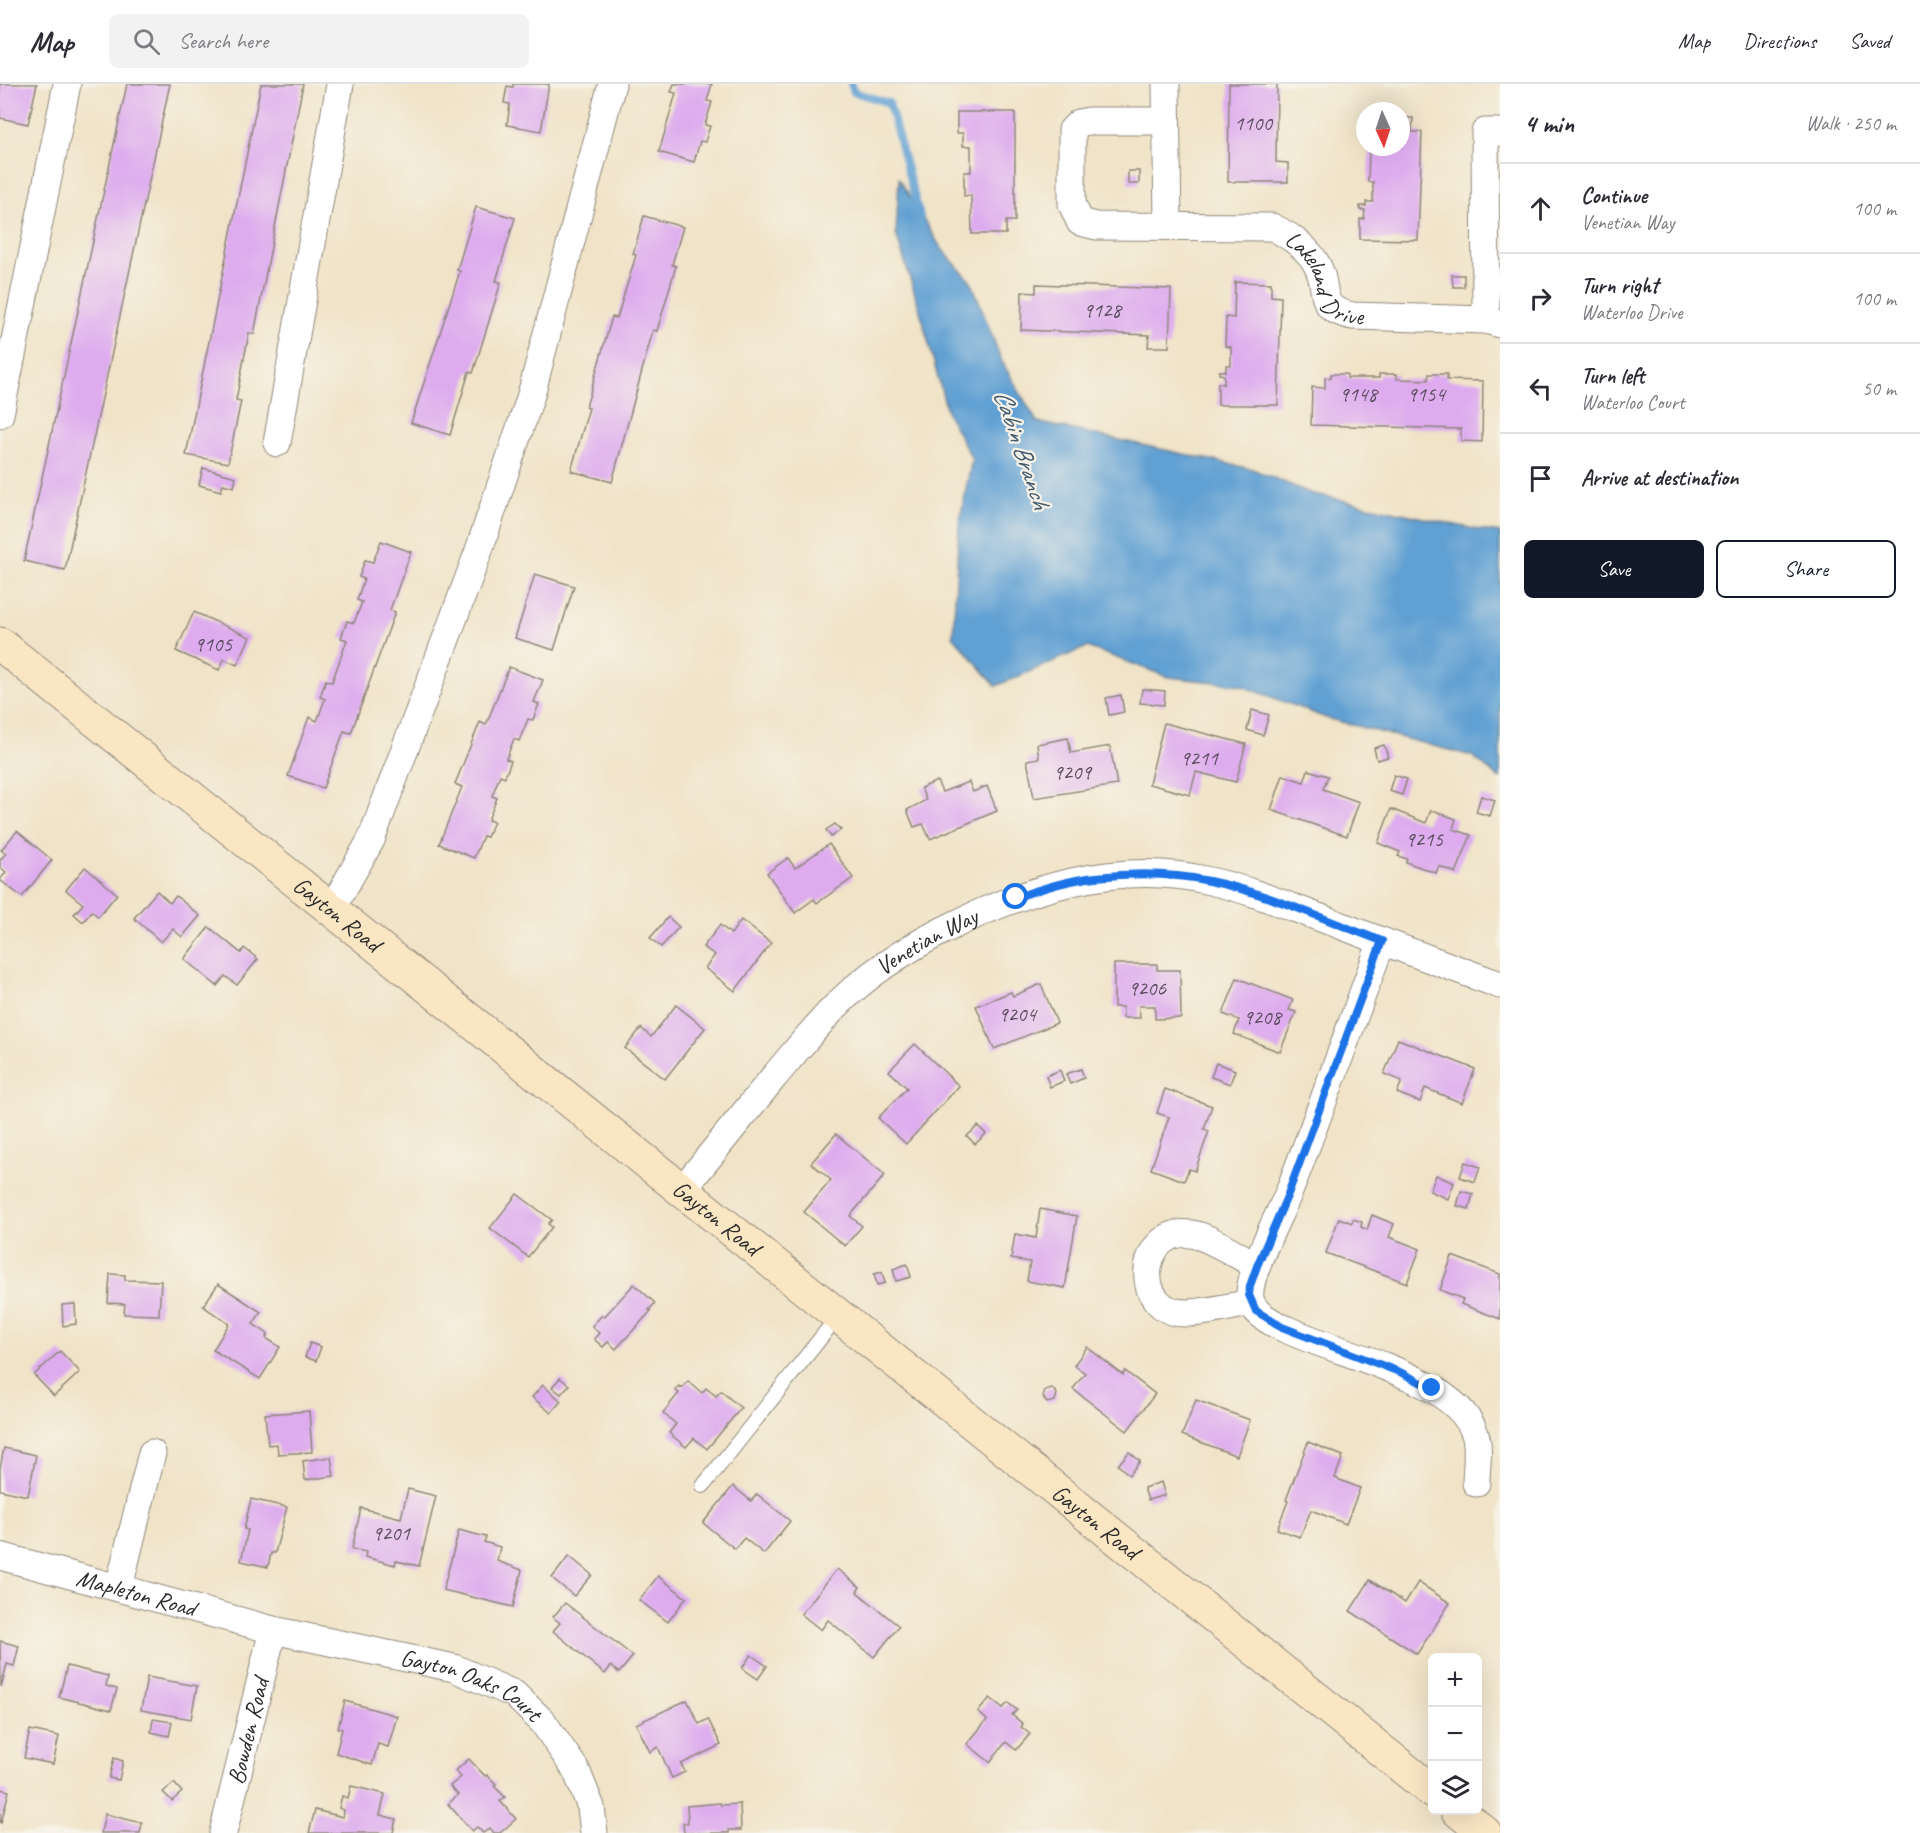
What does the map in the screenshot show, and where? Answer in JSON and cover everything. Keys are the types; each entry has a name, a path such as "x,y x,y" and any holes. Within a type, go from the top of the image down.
{"street":[{"path":"0,414 67,84"},
{"path":"277,442 340,84"},
{"path":"331,910 371,840 478,553 531,395 612,84"},
{"path":"1166,84 1167,225"},
{"name":"Lakeland Drive","path":"1167,121 1089,121 1079,123 1072,130 1072,204 1080,222 1096,226 1272,227 1284,233 1309,253 1319,267 1325,299 1336,311 1343,314 1493,322"},
{"path":"1493,322 1493,266 1485,132 1500,132"},
{"name":"Gayton Road","path":"2,649 839,1315 1428,1788"},
{"name":"Venetian Way","path":"682,1190 817,1026 845,997 879,969 916,945 980,911 1062,883 1095,877 1167,875 1209,881 1264,897 1500,985"},
{"path":"1382,941 1292,1183 1257,1266 1250,1286 1251,1303 1262,1316 1282,1327 1402,1373 1449,1398 1461,1409 1476,1436 1476,1484"},
{"path":"1251,1303 1186,1313 1168,1309 1155,1298 1148,1287 1146,1269 1159,1244 1168,1237 1189,1233 1200,1236 1257,1266"},
{"path":"119,1587 152,1453"},
{"name":"Mapleton Road","path":"0,1556 273,1630"},
{"name":"Bowden Road","path":"224,1833 273,1630"},
{"name":"Gayton Oaks Court","path":"273,1630 454,1668 514,1694 543,1722 576,1770 591,1807 594,1833"},
{"path":"1463,1815 1485,1833"}],"lane":[{"path":"703,1486 839,1315"}],"water":[{"path":"899,179 941,248 972,283 1002,362 1037,422 1252,469 1310,493 1500,533 1500,779 1472,756 1326,718 1240,685 1168,677 1087,647 996,686 953,636 959,524 972,459 948,415 919,307 896,234"}],"building":[{"path":"0,84 37,84 28,124 0,118"},
{"path":"127,84 170,84 65,570 24,561"},
{"path":"261,84 303,84 254,334 249,333 236,400 241,401 228,463 186,455"},
{"path":"513,84 549,84 541,131 507,125 510,104 504,103 507,86 513,87"},
{"path":"674,84 712,84 707,101 712,102 705,125 710,126 705,142 700,141 694,162 659,152 676,93 671,92"},
{"path":"1229,84 1277,84 1276,162 1288,163 1288,182 1228,182"},
{"path":"957,112 1015,112 1015,221 1006,221 1006,234 972,234 971,195 964,196 964,172 971,172 971,146 963,146 963,133 957,133"},
{"path":"1410,118 1413,118 1412,132 1422,132 1418,240 1360,239 1360,219 1364,219 1365,210 1360,210 1360,206 1366,206 1366,202 1373,202 1373,182 1368,182 1369,156 1410,156"},
{"path":"1128,171 1139,171 1139,184 1128,184"},
{"path":"476,207 515,218 496,281 501,282 473,373 469,372 450,435 411,423 460,271 457,270"},
{"path":"644,216 683,227 672,265 676,266 657,331 653,330 612,482 571,471 589,408 586,407 612,317 617,318 636,255 633,254"},
{"path":"1452,275 1464,275 1464,287 1453,287"},
{"path":"1235,282 1271,283 1271,296 1281,297 1278,405 1218,405 1218,383 1224,384 1224,375 1219,374 1219,371 1226,371 1226,365 1231,365 1231,347 1225,346 1226,317 1234,318"},
{"path":"1036,284 1171,289 1169,347 1148,347 1149,335 1021,330 1022,292 1036,293"},
{"path":"1331,374 1347,374 1347,378 1379,378 1379,374 1397,374 1397,379 1428,380 1429,374 1447,374 1447,380 1483,381 1482,442 1461,441 1461,429 1311,425 1312,387 1325,388 1325,377 1331,378"},
{"path":"203,468 236,477 234,487 223,484 221,491 199,485"},
{"path":"381,541 411,552 390,610 395,612 351,733 344,731 323,788 288,776 309,717 317,721 325,699 320,697 326,680 332,682 347,640 341,638 347,621 354,623 362,602 357,600 364,579 359,577 365,560 373,562"},
{"path":"535,574 574,586 554,650 515,638"},
{"path":"194,612 250,637 237,665 224,659 219,670 176,651"},
{"path":"509,667 543,680 534,702 539,704 533,720 528,719 519,741 514,739 506,759 511,761 505,777 500,775 492,796 497,798 488,820 494,822 487,837 483,836 474,858 439,844 462,787 455,784 480,722 486,725"},
{"path":"1142,689 1165,691 1164,705 1140,703"},
{"path":"1121,695 1124,712 1109,715 1106,698"},
{"path":"1252,710 1269,715 1263,735 1247,730"},
{"path":"1164,723 1246,744 1236,782 1196,772 1190,795 1149,784"},
{"path":"1068,738 1071,753 1110,746 1117,785 1034,798 1027,760 1039,758 1037,744"},
{"path":"1384,745 1388,757 1377,760 1374,748"},
{"path":"1308,770 1328,776 1323,789 1359,802 1347,836 1271,810 1283,775 1304,782"},
{"path":"1394,775 1407,779 1402,795 1389,791"},
{"path":"937,781 942,792 969,782 973,792 987,786 997,811 930,839 923,824 914,827 907,810 926,800 921,788"},
{"path":"1481,796 1495,800 1490,816 1476,812"},
{"path":"1391,809 1426,823 1431,810 1456,819 1453,829 1471,835 1456,873 1439,866 1436,873 1406,862 1407,859 1398,856 1400,852 1378,843"},
{"path":"835,824 841,830 831,837 826,830"},
{"path":"17,831 52,860 22,897 0,880 6,872 0,867 0,860 6,853 1,850"},
{"path":"829,844 853,878 817,903 814,899 795,913 767,873 788,858 795,868"},
{"path":"85,867 117,894 98,917 92,911 83,922 74,914 83,904 66,890"},
{"path":"157,891 170,903 176,896 200,916 182,937 173,929 161,942 134,918"},
{"path":"668,917 679,927 661,947 650,938"},
{"path":"741,920 771,943 735,991 705,968 715,955 703,947 720,925 731,934"},
{"path":"209,927 241,953 244,948 258,959 237,985 225,976 217,986 184,959"},
{"path":"1114,964 1157,964 1157,970 1180,970 1181,1018 1155,1019 1155,1006 1139,1006 1140,1018 1123,1018 1123,1007 1114,1007"},
{"path":"1237,978 1293,1000 1289,1010 1296,1012 1280,1052 1234,1034 1239,1020 1223,1014"},
{"path":"1041,984 1057,1023 994,1049 976,1006 1011,992 1013,996"},
{"path":"676,1005 705,1028 665,1079 625,1048 641,1028 651,1037"},
{"path":"1398,1039 1475,1069 1462,1103 1425,1088 1420,1102 1397,1093 1402,1081 1384,1074"},
{"path":"915,1044 959,1086 906,1144 878,1118 907,1088 889,1071"},
{"path":"1216,1063 1235,1070 1230,1084 1211,1077"},
{"path":"1081,1069 1084,1078 1070,1084 1066,1074"},
{"path":"1060,1070 1064,1081 1050,1087 1046,1076"},
{"path":"1165,1089 1212,1106 1204,1129 1209,1131 1195,1171 1189,1169 1184,1181 1151,1169 1169,1117 1157,1113"},
{"path":"978,1126 986,1134 975,1144 967,1136"},
{"path":"836,1134 885,1175 850,1216 862,1226 845,1246 804,1212 831,1180 811,1163"},
{"path":"1465,1162 1480,1167 1475,1182 1460,1177"},
{"path":"1436,1175 1454,1183 1448,1199 1430,1191"},
{"path":"1461,1191 1473,1194 1469,1209 1457,1206"},
{"path":"517,1194 552,1220 548,1224 552,1227 528,1257 490,1228"},
{"path":"1040,1209 1077,1216 1065,1288 1027,1281 1030,1262 1011,1259 1015,1234 1036,1238"},
{"path":"1372,1215 1394,1224 1389,1237 1420,1249 1407,1283 1326,1253 1339,1218 1352,1223 1353,1219 1362,1222 1361,1227 1367,1230"},
{"path":"1452,1256 1500,1274 1500,1319 1461,1304 1463,1299 1440,1290"},
{"path":"907,1264 911,1277 896,1281 893,1269"},
{"path":"882,1272 885,1283 877,1285 874,1274"},
{"path":"110,1274 125,1275 125,1280 161,1281 159,1315 124,1314 125,1304 108,1303"},
{"path":"218,1284 261,1312 253,1324 268,1334 266,1338 280,1347 260,1379 213,1350 229,1324 203,1306"},
{"path":"634,1284 655,1303 649,1310 651,1311 616,1349 608,1342 603,1347 594,1339 599,1333 592,1326 602,1315 604,1317"},
{"path":"75,1304 76,1324 63,1326 62,1305"},
{"path":"310,1343 321,1347 316,1361 305,1357"},
{"path":"1087,1347 1123,1375 1125,1371 1155,1394 1127,1431 1073,1389 1085,1373 1074,1365"},
{"path":"60,1351 80,1372 54,1396 34,1375"},
{"path":"560,1378 569,1385 561,1394 552,1387"},
{"path":"688,1381 702,1393 706,1388 716,1396 721,1391 741,1408 707,1449 694,1438 686,1447 669,1433 676,1424 663,1413 679,1393 675,1390 679,1386 682,1388"},
{"path":"543,1385 561,1401 551,1413 532,1397"},
{"path":"1052,1388 1057,1394 1055,1401 1047,1403 1043,1397 1045,1390"},
{"path":"1196,1400 1250,1420 1237,1456 1182,1435"},
{"path":"309,1411 312,1452 278,1454 277,1444 268,1445 265,1414"},
{"path":"1308,1442 1343,1456 1335,1478 1360,1488 1346,1524 1311,1510 1300,1537 1277,1529"},
{"path":"4,1448 36,1455 28,1496 0,1490 0,1468"},
{"path":"1129,1452 1140,1461 1129,1475 1118,1465"},
{"path":"331,1457 334,1476 305,1480 303,1461"},
{"path":"1161,1482 1165,1495 1148,1500 1144,1488"},
{"path":"733,1486 751,1501 757,1494 790,1521 764,1554 744,1538 735,1549 703,1523"},
{"path":"408,1489 436,1496 419,1566 396,1561 395,1565 365,1557 366,1552 352,1549 361,1508 401,1518"},
{"path":"251,1499 287,1507 275,1553 271,1553 268,1567 241,1561 248,1530 244,1529"},
{"path":"459,1530 486,1537 484,1542 500,1547 497,1561 522,1570 513,1607 443,1590"},
{"path":"569,1556 592,1575 574,1596 552,1578"},
{"path":"837,1569 860,1587 857,1592 899,1626 874,1657 828,1620 821,1630 801,1614"},
{"path":"658,1576 686,1598 668,1622 639,1600"},
{"path":"1370,1580 1405,1603 1418,1582 1450,1603 1417,1654 1350,1611"},
{"path":"565,1603 633,1656 619,1673 611,1666 605,1674 553,1631 560,1623 553,1617"},
{"path":"0,1641 19,1646 14,1666 7,1664 1,1687"},
{"path":"751,1655 767,1666 758,1679 742,1668"},
{"path":"67,1666 108,1676 106,1686 117,1689 111,1710 59,1697"},
{"path":"147,1677 197,1686 191,1719 141,1710"},
{"path":"990,1698 1003,1708 1008,1703 1017,1710 1012,1715 1030,1734 1016,1750 1006,1742 990,1762 967,1744 987,1720 978,1712"},
{"path":"687,1700 699,1724 708,1719 721,1745 681,1764 685,1772 672,1778 658,1747 650,1752 636,1724"},
{"path":"345,1701 397,1716 388,1747 378,1744 372,1765 336,1753 342,1729 338,1728"},
{"path":"153,1719 172,1722 169,1736 151,1732"},
{"path":"30,1730 59,1736 53,1764 24,1758"},
{"path":"114,1758 123,1761 119,1780 109,1778"},
{"path":"469,1759 496,1784 494,1786 505,1797 500,1801 516,1819 500,1833 494,1833 490,1828 483,1833 477,1827 472,1831 448,1804 458,1795 450,1786 461,1777 455,1771"},
{"path":"174,1783 182,1792 172,1801 163,1792"},
{"path":"351,1786 385,1794 380,1815 396,1819 393,1833 309,1833 315,1810 343,1817 344,1810 339,1808 342,1796 348,1798"},
{"path":"0,1789 9,1791 1,1823 0,1822"},
{"path":"720,1803 721,1805 740,1804 741,1830 729,1830 729,1833 684,1833 683,1823 688,1823 687,1806"},
{"path":"105,1814 142,1823 140,1833 101,1833"}],"waterway":[{"name":"Cabin Branch","path":"851,84 854,92 889,103 920,217"}],"route":[{"path":"1016,897 1062,883 1095,877 1134,874 1167,875 1209,881 1264,897 1382,941 1288,1194 1257,1266 1249,1295 1256,1311 1282,1327 1402,1373 1432,1388"}]}
